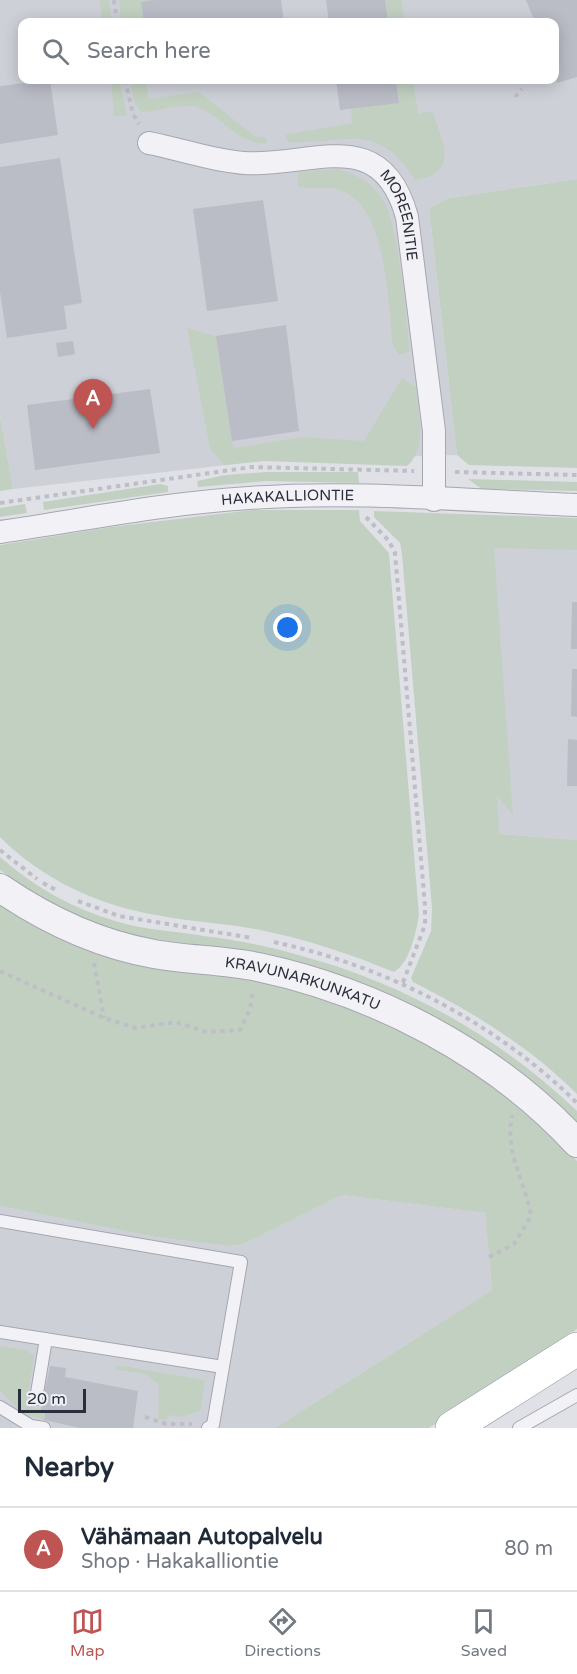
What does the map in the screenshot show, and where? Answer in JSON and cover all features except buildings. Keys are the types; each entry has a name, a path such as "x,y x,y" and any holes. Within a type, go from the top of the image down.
{"highway":[{"path":"452,1428 577,1349"},
{"path":"470,1428 542,1371"}],"street":[{"name":"MOREENITIE","path":"149,143 245,163 340,154 365,161 386,174 401,194 407,217 434,431 434,500"},
{"name":"HAKAKALLIONTIE","path":"0,532 189,503 293,496 577,505"},
{"name":"KRAVUNARKUNKATU","path":"0,888 52,921 123,948 256,967 331,988 396,1015 451,1043 514,1087 577,1143"}],"lane":[{"path":"0,1221 241,1262 211,1426"},
{"path":"0,1332 223,1367"},
{"path":"36,1399 46,1339"},
{"path":"519,1428 577,1395"},
{"path":"0,1407 31,1426 44,1428"}],"path":[{"path":"114,0 116,18"},
{"path":"126,84 133,114 149,143"},
{"path":"515,97 522,89"},
{"path":"367,469 368,521 389,541 396,553 425,906 425,925 402,985"},
{"path":"89,936 104,1018"},
{"path":"0,971 104,1018 135,1028 176,1022 207,1032 240,1030 250,1009 256,967"},
{"path":"489,1257 514,1244 531,1216 523,1183 508,1141 514,1087"},
{"path":"146,1417 166,1424 211,1426"}],"shaded area":[{"path":"0,0 577,0 577,179 449,198 429,208 457,455 263,461 13,489 0,416"},
{"path":"470,515 577,520 577,840 500,834"},
{"path":"342,1195 485,1213 492,1290 275,1428 0,1428 0,1206 155,1237 229,1246 244,1244"}],"green space":[{"path":"99,0 109,0 111,18 102,18"},
{"path":"119,0 154,0 141,2 143,18 121,18"},
{"path":"385,0 401,0 404,18 387,18"},
{"path":"111,84 120,84 127,115 114,117"},
{"path":"131,84 146,84 149,99 199,92 256,137 265,137 267,141 265,144 245,139 199,108 185,106 141,112 134,102"},
{"path":"397,84 414,84 418,114 433,111 445,155 438,170 429,176 415,180 401,161 387,149 373,142 343,139 288,142 285,135 352,123 351,109 399,102"},
{"path":"338,169 369,184 379,194 389,212 398,250 410,351 399,355 393,346 384,264 372,223 362,207 343,191 298,186 298,172"},
{"path":"577,179 577,468 469,465 457,455 429,208 449,198"},
{"path":"187,328 216,336 233,448 303,437 364,441 402,378 416,387 420,418 418,450 407,466 263,461 224,465 210,449"},
{"path":"0,416 13,489 0,491"},
{"path":"266,472 358,472 359,483 266,481 198,487 197,481 225,475"},
{"path":"468,479 577,482 577,491 482,489"},
{"path":"160,484 168,486 168,492 44,510 43,502"},
{"path":"25,504 27,513 0,517 0,508"},
{"path":"252,510 359,510 360,521 389,553 419,915 408,954 400,968 394,972 294,938 134,910 92,897 52,878 16,852 0,837 0,545 111,527"},
{"path":"374,511 577,518 577,550 494,548 513,815 497,796 500,834 577,840 577,1094 540,1061 499,1031 413,982 411,978 431,931 432,908 402,554 400,543 374,517"},
{"path":"0,857 40,887 99,916 137,926 264,946 337,967 412,997 448,1015 515,1059 577,1111 577,1123 529,1079 487,1050 236,950 132,936 83,920 43,900 0,870"},
{"path":"0,902 224,974 281,986 351,1007 434,1047 495,1087 534,1118 577,1161 577,1329 429,1428 275,1428 492,1290 485,1213 342,1195 244,1244 229,1246 155,1237 0,1206"},
{"path":"0,1346 27,1350 34,1356 26,1406 46,1410 44,1420 21,1413 0,1390"},
{"path":"117,1365 205,1380 200,1411 181,1417 168,1415 167,1420 158,1419 159,1385 146,1374 116,1370"}],"place":[{"name":"Vähämaan Autopalvelu","path":"93,429"}]}
